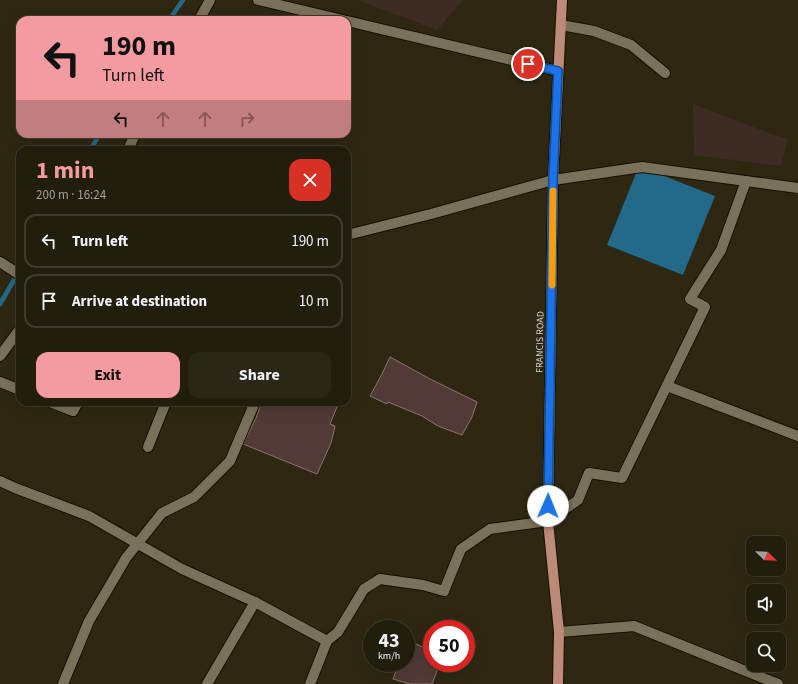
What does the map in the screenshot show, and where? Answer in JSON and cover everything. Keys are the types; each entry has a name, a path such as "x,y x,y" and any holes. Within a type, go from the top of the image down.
{"main road":[{"name":"FRANCIS ROAD","path":"558,684 559,632 548,521 553,180 562,0"}],"street":[{"path":"201,16 209,0"},
{"path":"258,0 326,16"},
{"path":"351,22 558,71"},
{"path":"561,25 594,31 631,45 666,73"},
{"path":"351,234 553,180 642,167 798,188"},
{"path":"310,684 327,641 338,632 364,589 380,579 423,585 444,592 462,549 490,528 548,521 578,500 589,473 622,478 705,307 690,299 721,250 746,181"},
{"path":"0,262 16,272"},
{"path":"0,356 16,334"},
{"path":"0,382 16,388"},
{"path":"667,386 798,436"},
{"path":"60,406 73,411 76,406"},
{"path":"148,447 164,406"},
{"path":"63,684 89,621 126,558 162,514 194,497 230,461 253,406"},
{"path":"0,482 89,516 182,569 255,602 327,641"},
{"path":"207,684 255,602"},
{"path":"559,632 634,626 778,684"}],"shaded area":[{"path":"360,0 463,0 437,30"},
{"path":"693,104 788,140 781,166 694,155"}],"water":[{"path":"639,166 715,196 683,275 607,245"}],"building":[{"path":"390,357 477,402 472,417 462,435 438,426 422,416 388,402 387,404 370,396"},
{"path":"260,406 337,406 330,424 335,426 331,443 317,474 243,444"},
{"path":"415,644 423,647 423,672 437,672 432,684 410,684 393,679 396,672 415,672"}],"waterway":[{"path":"172,16 183,0"},
{"path":"92,146 98,138"},
{"path":"0,304 16,276"}],"slow traffic":[{"path":"552,285 553,191"}],"route":[{"path":"528,64 558,71 553,180 548,506"}]}
